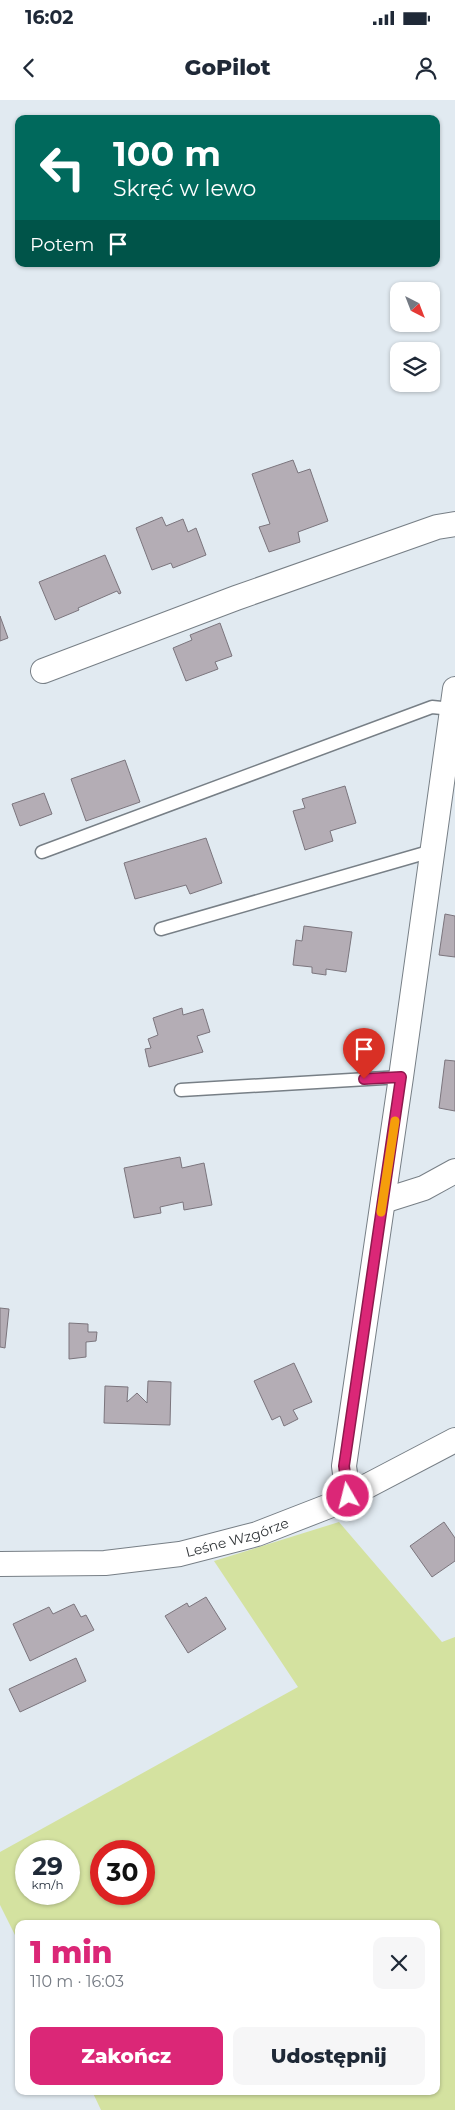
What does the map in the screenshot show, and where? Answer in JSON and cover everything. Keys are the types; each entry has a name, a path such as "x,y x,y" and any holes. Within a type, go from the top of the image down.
{"street":[{"path":"42,671 236,598 437,527 455,524"},
{"path":"348,1496 344,1466 401,1077 453,699"},
{"path":"383,1201 424,1188 455,1172"},
{"name":"Leśne Wzgórze","path":"0,1564 105,1563 180,1554 257,1534 329,1506 455,1440"}],"lane":[{"path":"42,852 453,699"},
{"path":"161,929 432,851"},
{"path":"181,1090 401,1077"}],"green space":[{"path":"339,1522 442,1642 455,1637 455,2110 101,2110 94,2095 440,2095 440,1920 15,1920 15,1935 0,1905 0,1852 15,1844 15,1905 80,1905 80,1840 22,1840 298,1687 214,1561"}],"building":[{"path":"293,460 298,473 310,469 328,521 298,532 300,542 269,552 259,527 270,524 252,474"},
{"path":"162,517 166,526 183,519 188,532 196,528 206,555 173,568 171,563 152,570 136,528"},
{"path":"105,555 121,593 119,594 117,591 55,620 39,582"},
{"path":"0,616 8,638 0,641"},
{"path":"220,623 232,656 215,662 218,669 186,681 173,648 192,640 190,635"},
{"path":"125,760 140,802 86,821 71,779"},
{"path":"345,786 356,823 330,831 333,841 305,850 293,811 305,808 302,799"},
{"path":"44,793 52,814 20,826 12,804"},
{"path":"206,838 222,883 190,894 186,885 135,899 124,863"},
{"path":"445,914 455,916 455,957 439,955"},
{"path":"304,926 352,932 346,972 326,969 326,975 312,973 312,967 293,965 296,940 302,941"},
{"path":"182,1008 183,1015 203,1009 210,1032 197,1036 203,1052 149,1067 145,1049 151,1048 148,1039 158,1035 153,1018"},
{"path":"445,1060 455,1061 455,1111 439,1108"},
{"path":"180,1157 182,1168 204,1163 212,1205 184,1210 183,1202 160,1207 161,1213 134,1218 124,1168"},
{"path":"0,1308 9,1309 5,1348 0,1347"},
{"path":"69,1323 88,1324 88,1332 97,1332 96,1341 86,1342 86,1357 69,1359"},
{"path":"294,1363 312,1402 293,1410 298,1419 284,1426 280,1416 272,1420 254,1381"},
{"path":"148,1381 171,1382 170,1425 104,1423 105,1386 128,1387 127,1402 137,1393 147,1403"},
{"path":"444,1522 455,1538 455,1561 432,1577 410,1546"},
{"path":"206,1597 226,1629 188,1653 165,1616 187,1603 189,1607"},
{"path":"74,1604 81,1617 86,1615 94,1630 30,1661 13,1624 49,1607 53,1614"},
{"path":"76,1658 86,1681 20,1712 9,1689"}],"slow traffic":[{"path":"381,1212 395,1121"}],"route":[{"path":"348,1496 344,1466 401,1077 364,1079"}]}
